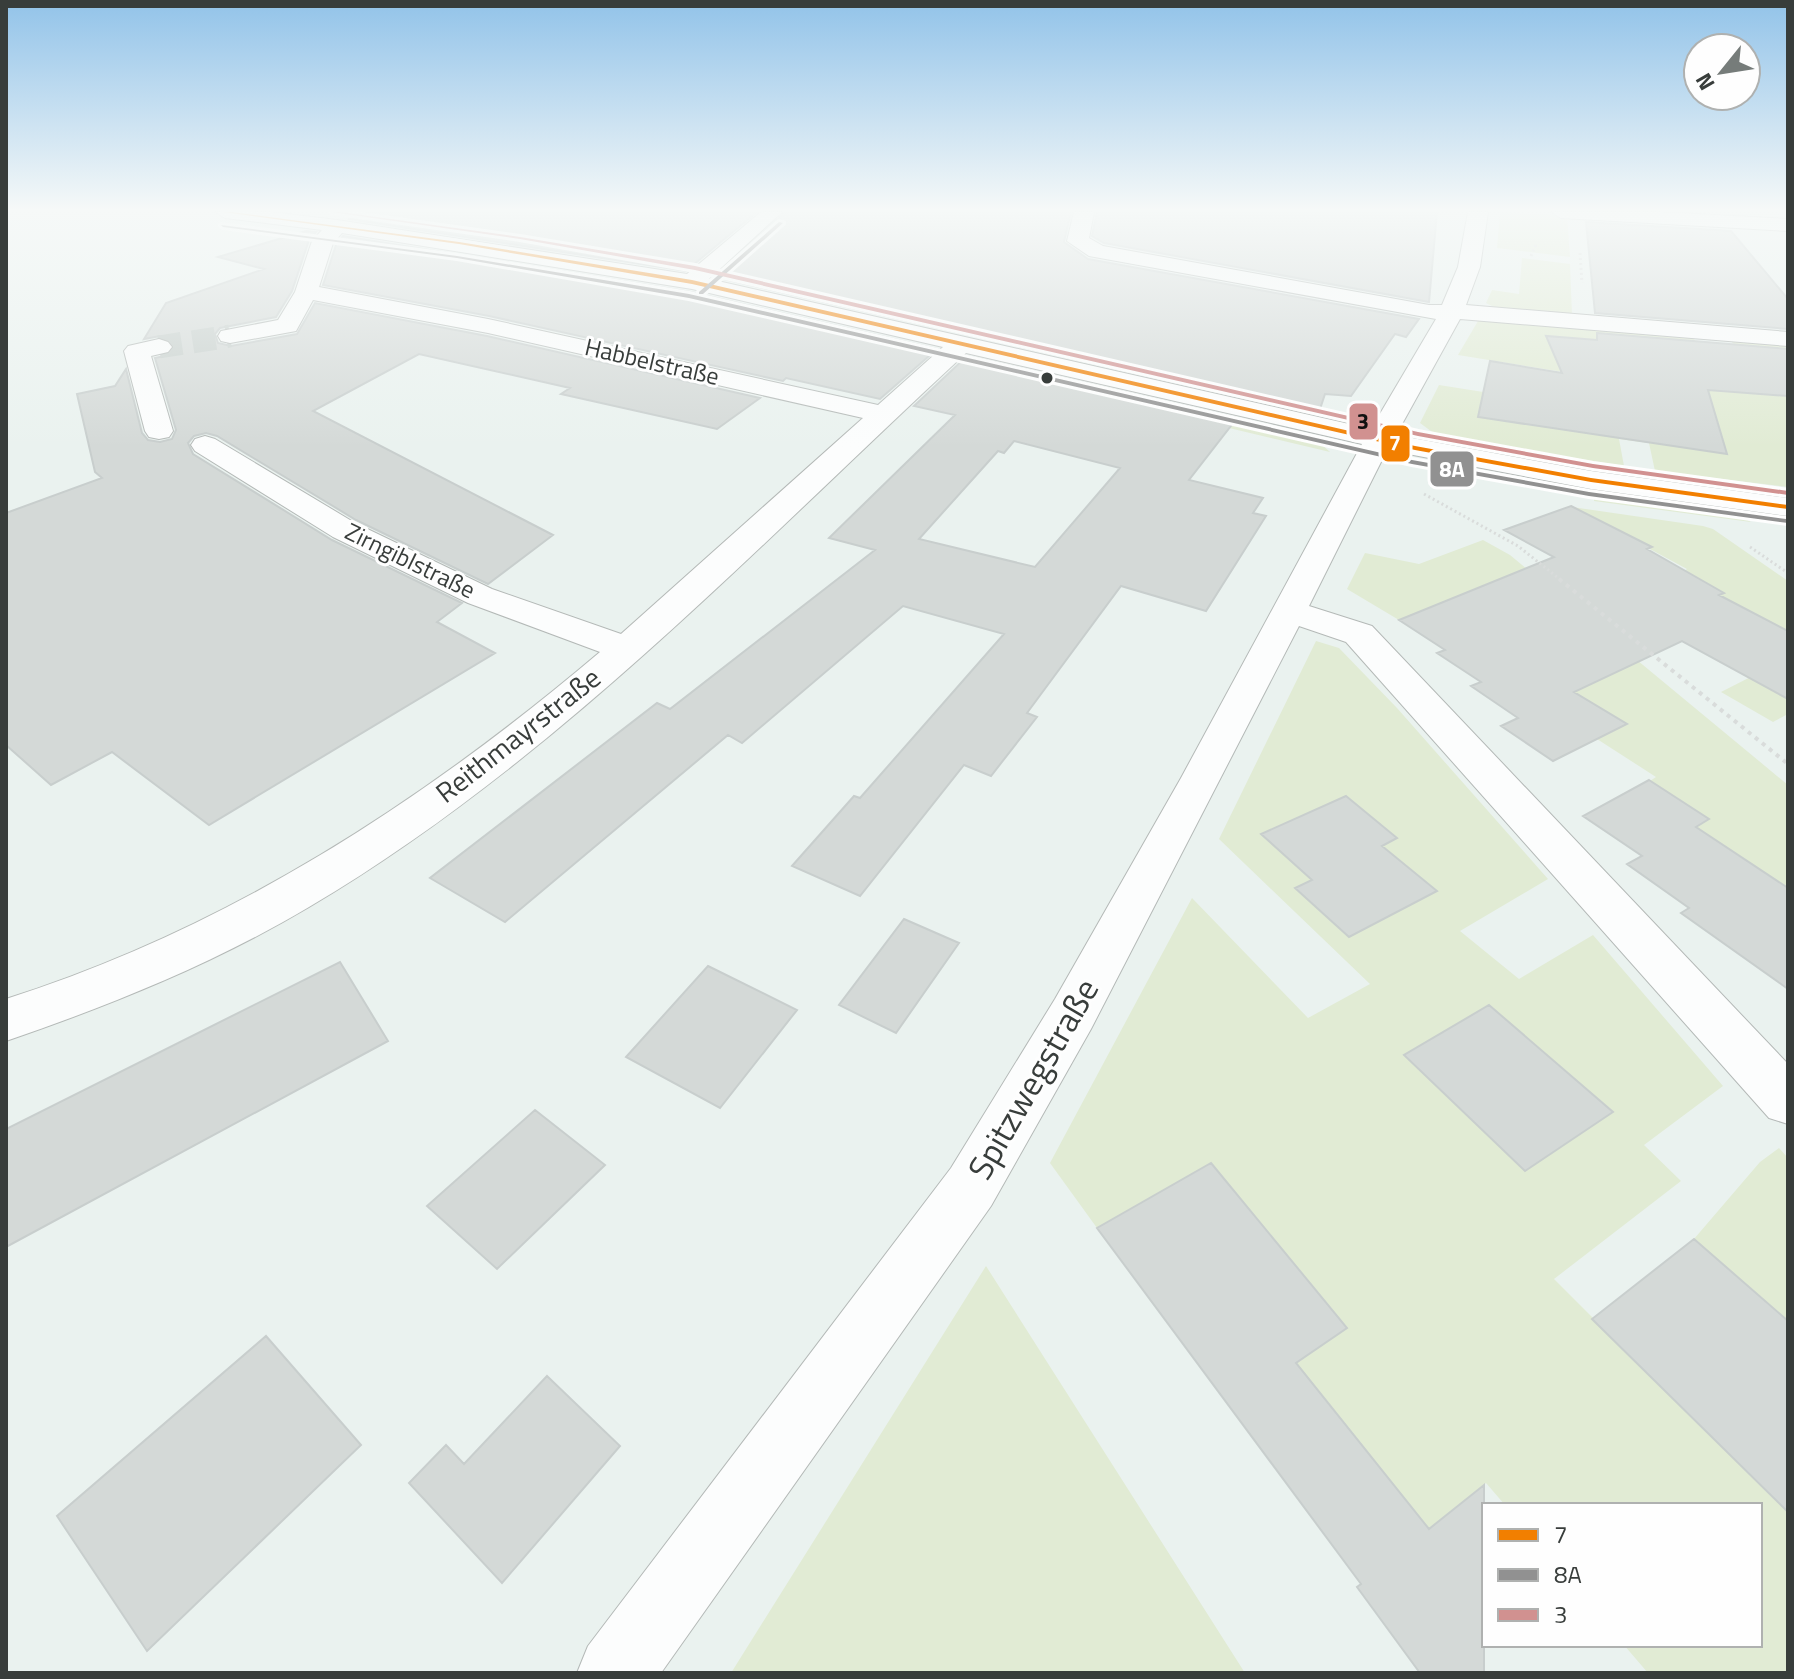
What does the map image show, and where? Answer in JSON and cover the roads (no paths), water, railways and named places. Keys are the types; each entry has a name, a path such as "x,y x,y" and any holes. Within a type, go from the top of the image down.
{"street":[{"path":"728,290 1380,440 1577,478 1788,507"},
{"path":"1311,290 1429,312 1788,339"},
{"name":"Spitzwegstraße","path":"615,1673 971,1187 1073,1014 1366,462 1451,312 1460,290"},
{"path":"230,336 287,326 306,292"},
{"name":"Habbelstraße","path":"306,292 488,326 883,414"},
{"name":"Reithmayrstraße","path":"6,1020 138,972 198,945 331,873 461,782 627,649 960,345"},
{"path":"159,347 137,351 159,431"},
{"name":"Zirngiblstraße","path":"205,445 344,530 480,596 627,649"},
{"path":"1288,611 1359,634 1788,1101"}],"tunnel":[{"path":"159,347 230,336"}]}
